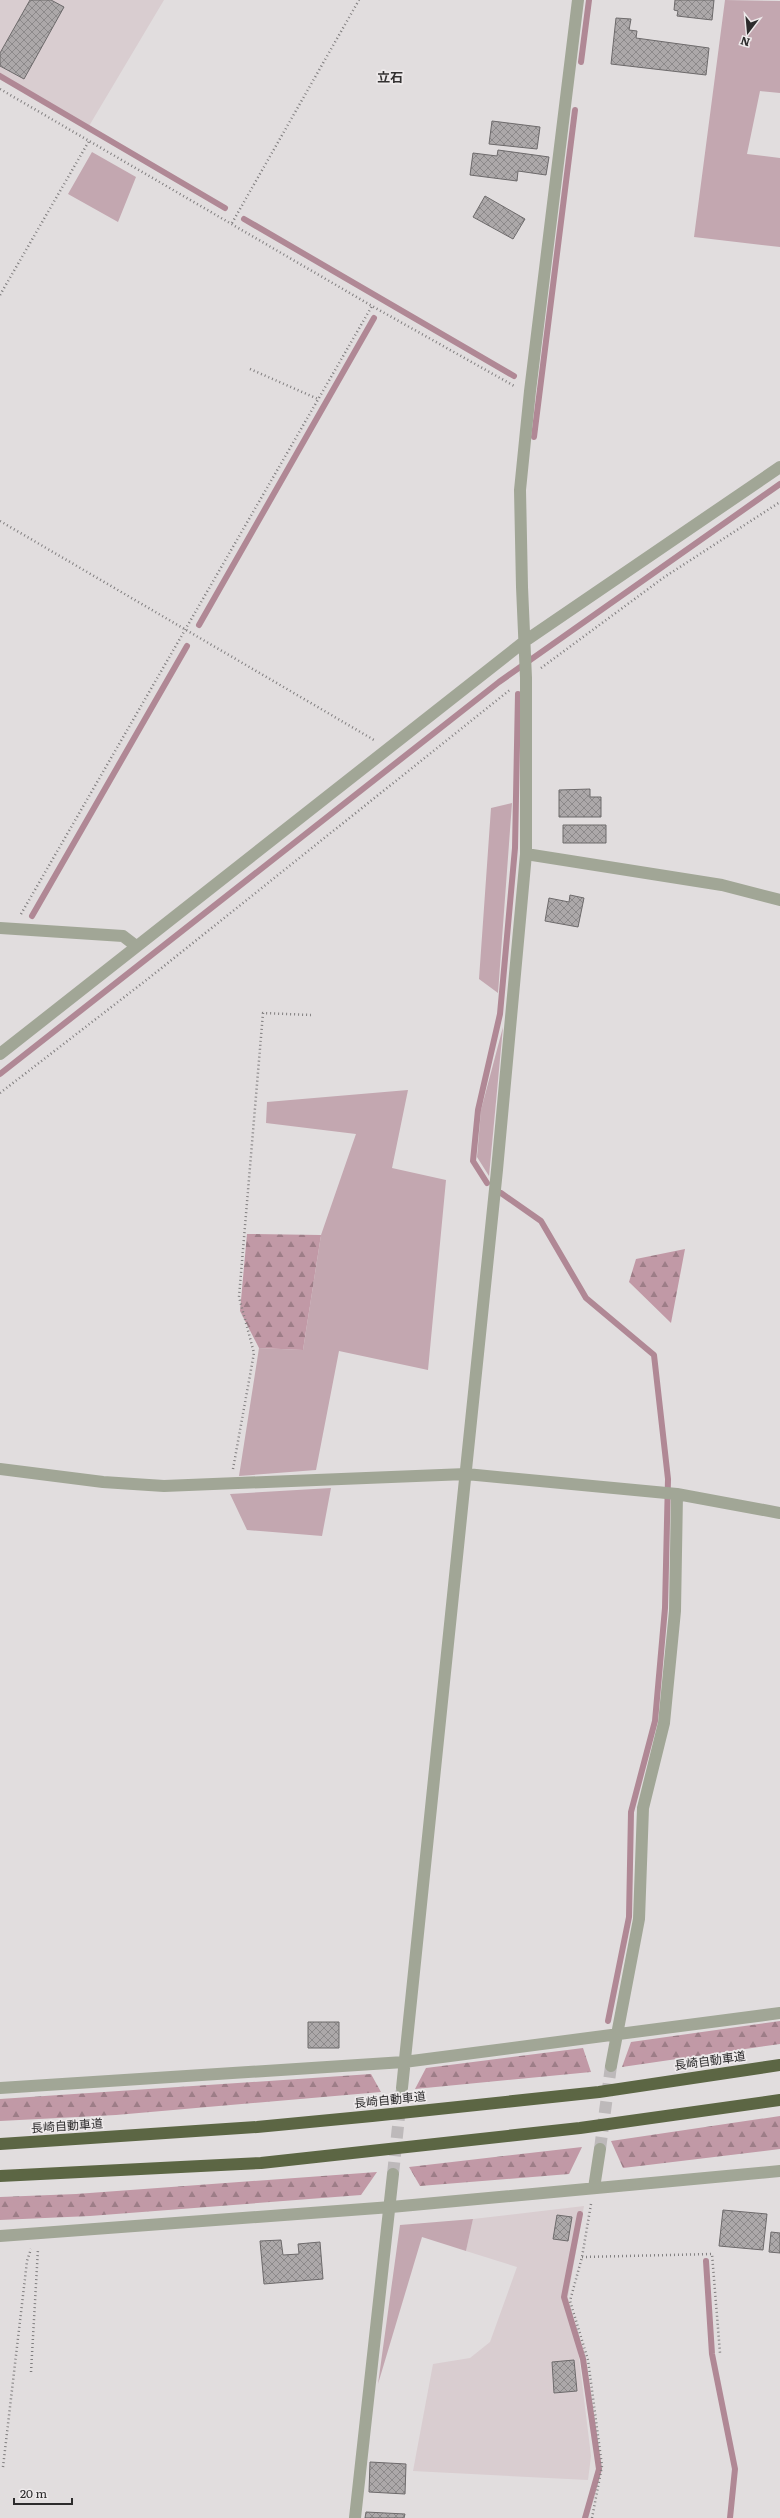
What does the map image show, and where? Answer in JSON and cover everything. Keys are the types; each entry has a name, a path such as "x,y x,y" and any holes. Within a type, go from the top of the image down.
{"highway":[{"name":"長崎自動車道","path":"0,2144 226,2129 372,2116 599,2092 780,2065"},
{"path":"0,2176 261,2163 580,2128 780,2100"}],"street":[{"path":"402,2088 466,1474 526,854 526,678 520,490 530,392 578,0"},
{"path":"0,1054 525,641 780,467"},
{"path":"526,854 722,884 780,900"},
{"path":"0,928 122,936 136,946"},
{"path":"0,1469 103,1482 164,1486 466,1474 677,1494 780,1513"},
{"path":"611,2066 639,1919 643,1808 664,1723 675,1611 677,1494"},
{"path":"0,2088 404,2062 780,2013"},
{"path":"594,2188 600,2149"},
{"path":"0,2236 391,2207 780,2171"},
{"path":"355,2518 366,2397 391,2207 393,2174"}],"path":[{"path":"232,223 359,0"},
{"path":"0,90 232,223 372,306 519,389 530,392"},
{"path":"0,295 89,141"},
{"path":"13,929 372,306"},
{"path":"250,369 318,399"},
{"path":"0,1093 150,978 526,678 663,578 780,502"},
{"path":"0,521 388,748"},
{"path":"230,1483 254,1353 239,1297 263,1013 311,1015"},
{"path":"592,2518 602,2466 588,2360 570,2301 582,2257 594,2188"},
{"path":"31,2372 40,2256 36,2233"},
{"path":"3,2467 27,2261 36,2233"},
{"path":"582,2257 712,2254 720,2353"}],"shaded area":[{"path":"0,0 164,0 89,126 0,73"},
{"path":"725,0 780,1 780,93 760,91 747,154 780,158 780,247 694,237"},
{"path":"92,152 136,177 118,222 68,194"},
{"path":"512,803 498,993 479,979 491,808"},
{"path":"503,1027 489,1176 477,1157 481,1110"},
{"path":"408,1090 392,1168 446,1180 428,1370 339,1351 316,1470 239,1476 259,1348 303,1350 321,1235 356,1134 266,1123 267,1102"},
{"path":"331,1488 322,1536 247,1530 230,1494"},
{"path":"584,2206 568,2297 579,2358 591,2456 588,2480 413,2471 433,2364 470,2358 490,2342 517,2267 466,2251 473,2219"},
{"path":"473,2219 466,2251 422,2237 378,2384 400,2225"}],"green space":[{"path":"247,1234 321,1235 303,1350 259,1348 240,1311"},
{"path":"685,1249 671,1323 629,1282 636,1259"},
{"path":"780,2021 780,2044 622,2067 631,2042"},
{"path":"583,2048 591,2072 415,2089 426,2068"},
{"path":"371,2074 381,2092 116,2115 0,2121 0,2099"},
{"path":"780,2116 780,2149 623,2168 611,2141"},
{"path":"582,2147 569,2174 420,2186 409,2167"},
{"path":"377,2172 361,2195 90,2216 0,2220 0,2197 76,2194"}],"building":[{"path":"30,0 51,0 64,7 24,79 0,66 0,53"},
{"path":"675,0 714,0 712,20 677,16 678,11 674,10"},
{"path":"616,18 631,19 629,30 637,31 636,38 709,48 706,75 611,64"},
{"path":"492,121 540,127 537,149 489,144"},
{"path":"498,150 549,157 546,175 518,171 517,181 470,175 473,153 497,156"},
{"path":"485,196 525,219 513,239 473,217"},
{"path":"590,789 590,797 601,797 601,817 559,817 559,790"},
{"path":"563,825 606,825 606,843 563,843"},
{"path":"570,895 584,898 578,927 545,921 549,898 569,902"},
{"path":"308,2022 339,2022 339,2048 308,2048"},
{"path":"723,2210 767,2214 763,2250 719,2246"},
{"path":"557,2215 572,2217 568,2241 553,2239"},
{"path":"771,2232 780,2233 780,2253 769,2252"},
{"path":"281,2240 283,2255 299,2254 298,2244 320,2242 323,2279 264,2284 260,2241"},
{"path":"574,2360 577,2391 554,2393 552,2362"},
{"path":"370,2462 406,2464 405,2494 369,2492"},
{"path":"366,2512 405,2514 404,2518 365,2518"}],"waterway":[{"path":"581,62 589,0"},
{"path":"0,76 225,208"},
{"path":"534,437 575,110"},
{"path":"244,219 514,376"},
{"path":"199,625 374,318"},
{"path":"0,1074 499,682 780,484"},
{"path":"32,916 187,646"},
{"path":"487,1183 473,1161 478,1110 500,1014 515,848 518,694"},
{"path":"501,1193 541,1221 586,1298 654,1355 668,1479 665,1608 655,1721 631,1812 629,1917 608,2021"},
{"path":"580,2214 564,2297 583,2359 599,2469 585,2518"},
{"path":"706,2261 712,2354 735,2469 730,2518"}],"tunnel":[{"path":"600,2149 611,2066"},
{"path":"393,2174 402,2088"}],"district":[{"name":"立石","path":"390,77"}]}
